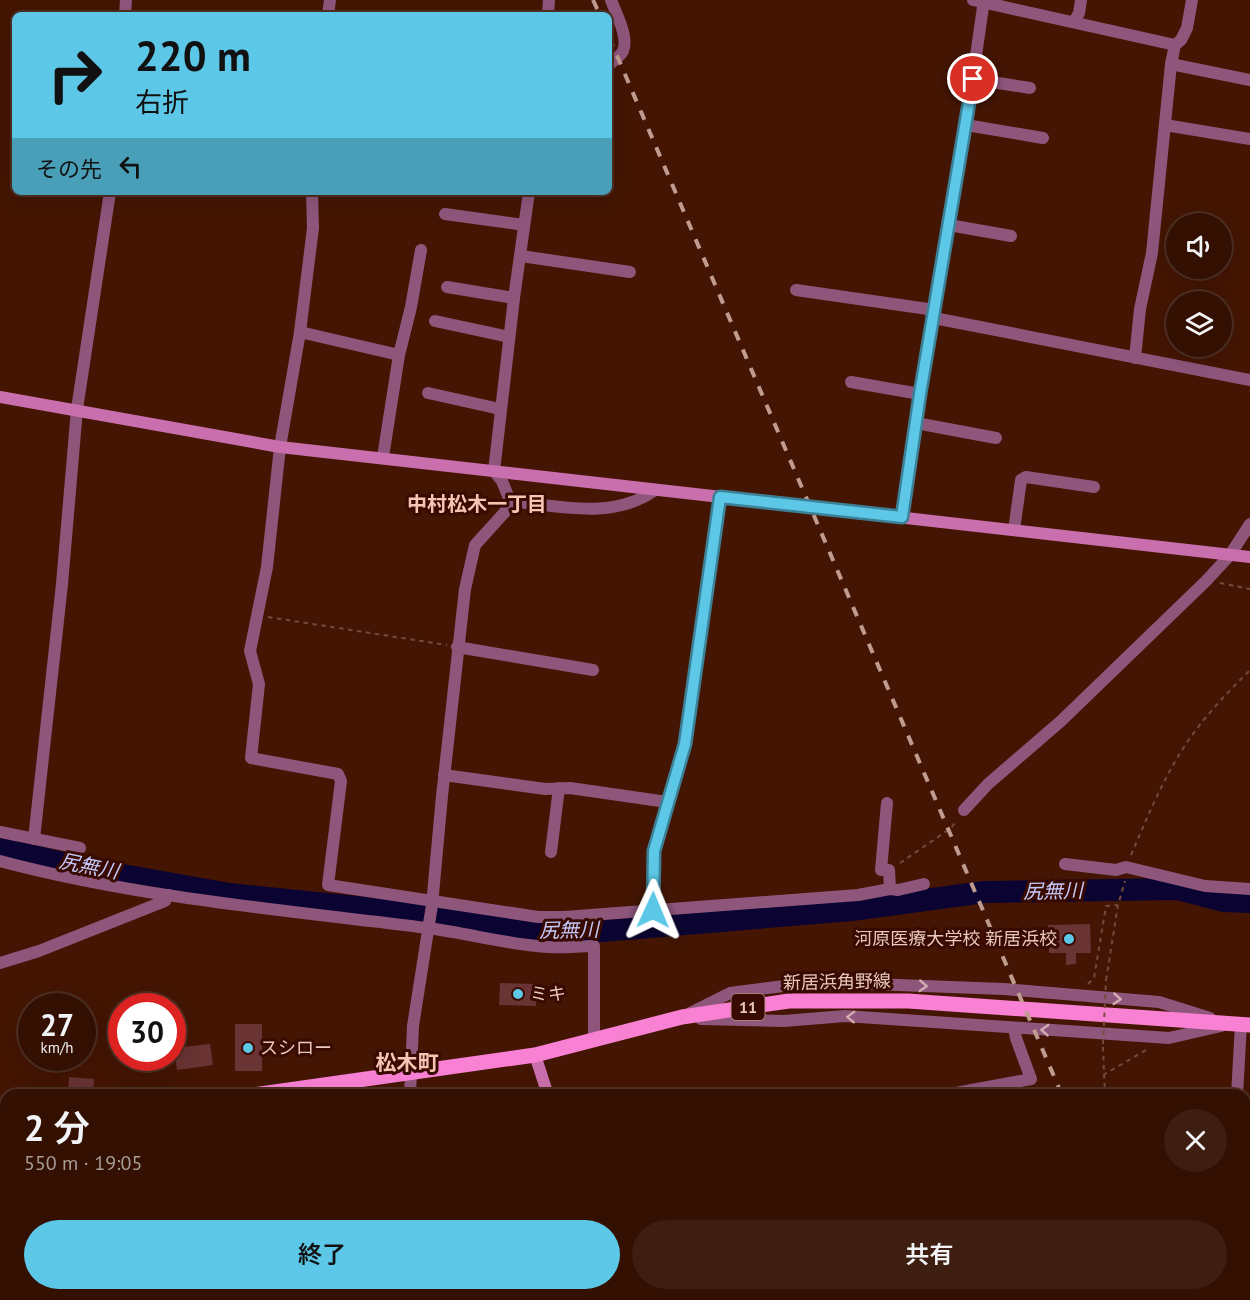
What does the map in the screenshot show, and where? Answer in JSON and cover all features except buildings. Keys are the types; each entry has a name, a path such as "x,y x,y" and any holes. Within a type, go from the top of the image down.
{"main road":[{"name":"新居浜角野線","path":"294,1089 535,1055 682,1017 789,1001 908,1001 1240,1024"}],"street":[{"path":"611,0 623,34 624,49 612,62"},
{"path":"1074,22 1081,0"},
{"path":"1135,358 1140,309 1152,253 1171,64 1175,45 1181,40 1187,28 1189,0"},
{"path":"902,517 920,394 966,125 981,1 1175,45"},
{"path":"1171,64 1250,80"},
{"path":"973,79 1030,88"},
{"path":"966,125 1043,138"},
{"path":"1165,125 1250,139"},
{"path":"34,839 61,595 76,409 110,195"},
{"path":"312,195 313,228 300,332 280,447 267,567 250,651 259,684 251,758 338,774 341,781 328,885 432,903 538,917 564,917 836,897 890,889 898,890 924,884"},
{"path":"511,503 502,481 494,471 529,195"},
{"path":"445,214 524,225"},
{"path":"949,225 1011,236"},
{"path":"383,457 399,355 411,307 421,250"},
{"path":"521,256 630,272"},
{"path":"447,287 514,298"},
{"path":"795,290 928,309 934,318 1250,380"},
{"path":"435,321 509,337"},
{"path":"300,332 399,355"},
{"path":"851,382 920,394"},
{"path":"428,393 500,409"},
{"path":"0,396 280,447 1250,557"},
{"path":"916,423 996,438"},
{"path":"1014,530 1021,480 1026,477 1094,487"},
{"path":"411,1089 413,1026 432,903 465,588 475,544 511,503 592,509 621,506 643,499 655,490"},
{"path":"653,910 654,851 685,744 720,497"},
{"path":"964,810 988,784 1061,721 1206,581 1230,555 1250,524"},
{"path":"458,647 593,670"},
{"path":"444,775 545,789 570,788 667,802"},
{"path":"551,852 559,788"},
{"path":"887,803 881,870 890,870 890,889"},
{"path":"0,832 80,848"},
{"path":"0,861 103,884 288,912 429,926 539,946 594,945 594,1040"},
{"path":"1065,864 1126,870 1205,886 1250,889"},
{"path":"0,963 39,951 165,901 169,895"},
{"path":"682,1017 733,1021 784,1021 845,1016 1169,1038 1240,1024 1238,1089"},
{"path":"977,1089 1031,1079 1014,1028"},
{"path":"535,1055 546,1089"}],"path":[{"path":"1206,581 1250,589"},
{"path":"257,615 458,647"},
{"path":"1104,1089 1103,1044 1106,980 1126,870 1170,770 1185,746 1224,696 1250,670"},
{"path":"890,870 951,828 964,810"},
{"path":"1087,985 1094,978 1106,906 1118,905"},
{"path":"1103,1075 1169,1038"}],"waterway":[{"name":"尻無川","path":"0,848 84,868 229,894 395,911 547,933 602,931 852,910 984,892 1178,889 1224,901 1250,902"}],"railway":[{"path":"593,0 599,12"},
{"path":"612,44 1059,1089"}],"place":[{"name":"河原医療大学校 新居浜校","path":"1069,939"},
{"name":"ミキ","path":"518,994"},
{"name":"スシロー","path":"248,1048"}],"district":[{"name":"中村松木一丁目","path":"477,504"},
{"name":"松木町","path":"407,1063"}],"route":[{"path":"653,910 654,851 685,744 720,497 902,517 920,394 973,79"}]}
